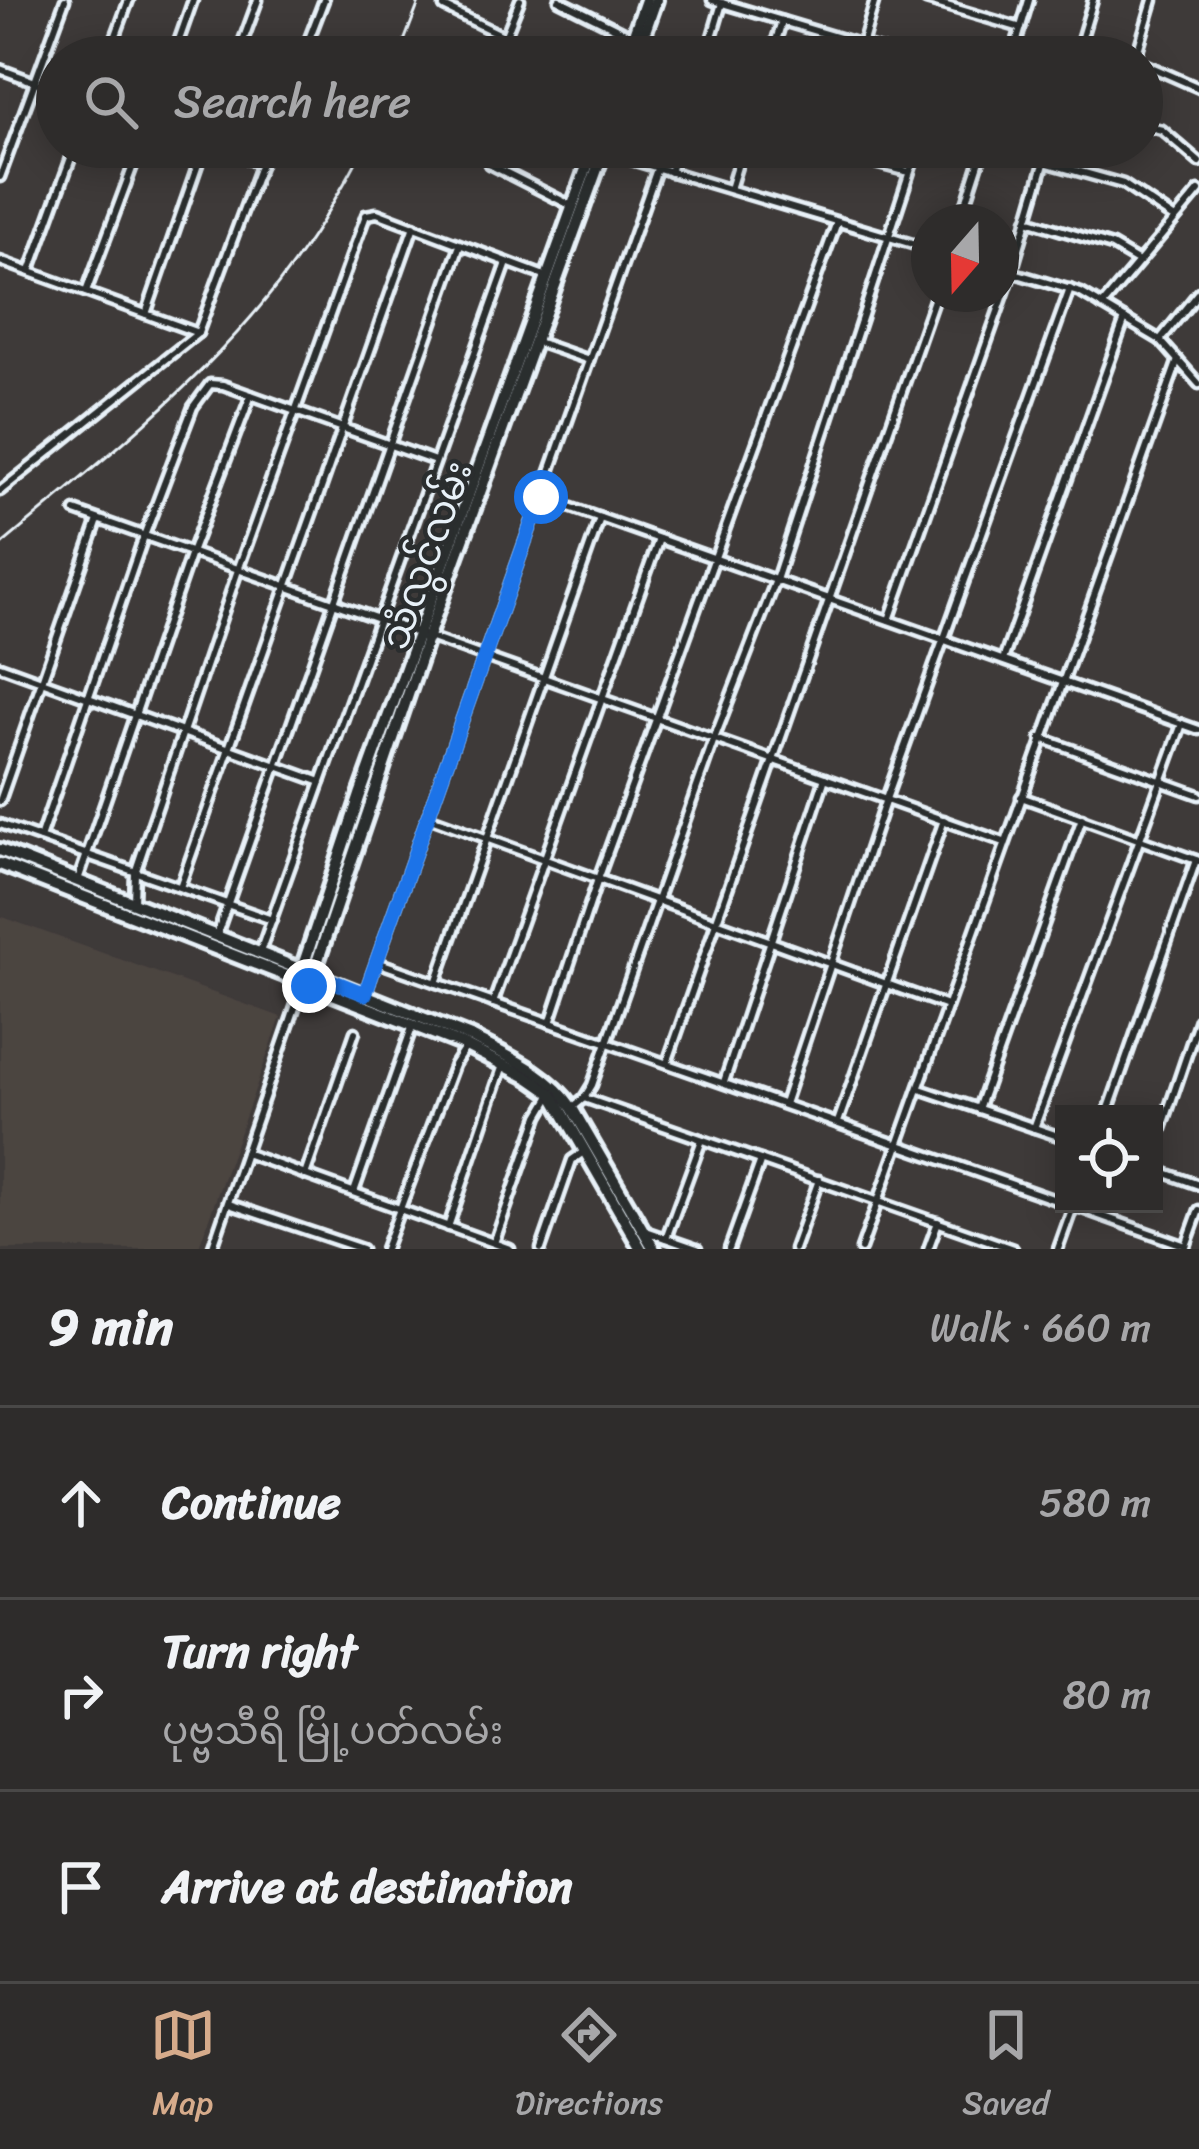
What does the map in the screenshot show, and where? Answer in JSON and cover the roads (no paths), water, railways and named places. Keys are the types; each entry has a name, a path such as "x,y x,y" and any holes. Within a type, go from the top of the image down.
{"main road":[{"path":"633,36 646,0"},
{"path":"643,36 656,0"},
{"name":"သံလွင်လမ်း","path":"422,636 534,340 572,206 590,168"},
{"name":"သံလွင်လမ်း","path":"305,980 422,636 593,168"},
{"path":"0,850 260,952 305,980 365,994 537,1072 560,1090 572,1108 633,1220 641,1249"},
{"path":"0,864 413,1025 470,1042 552,1094 654,1249"}],"street":[{"path":"52,36 65,0"},
{"path":"116,36 129,0"},
{"path":"180,36 193,0"},
{"path":"245,36 258,0"},
{"path":"310,36 324,0"},
{"path":"444,7 506,36 520,0"},
{"path":"559,0 631,36"},
{"path":"712,0 832,36"},
{"path":"865,36 875,0"},
{"path":"926,0 1021,28"},
{"path":"1019,36 1029,0"},
{"path":"1082,36 1093,0"},
{"path":"1145,36 1153,0"},
{"path":"712,36 722,3"},
{"path":"777,36 782,21"},
{"path":"0,69 35,82 0,177"},
{"path":"1163,71 1199,88"},
{"path":"1163,131 1199,162"},
{"path":"30,272 68,168"},
{"path":"86,292 132,168"},
{"path":"146,314 197,168"},
{"path":"0,491 198,332 260,168"},
{"path":"497,168 572,206"},
{"path":"670,172 671,168"},
{"path":"730,190 737,168"},
{"path":"898,168 910,172"},
{"path":"572,1108 584,1099 608,1043 714,739 776,580 911,168"},
{"path":"966,204 977,168"},
{"path":"1019,249 1043,168"},
{"path":"1066,168 1123,184 1175,219"},
{"path":"365,994 657,169 911,244"},
{"path":"1102,306 1199,191"},
{"path":"134,901 135,873 183,730 366,214 377,213 552,278"},
{"path":"1028,220 1112,246 1139,262"},
{"path":"550,1022 837,222"},
{"path":"180,887 414,226"},
{"path":"217,934 459,246"},
{"path":"0,261 198,332"},
{"path":"260,952 507,262"},
{"path":"1019,274 1070,289 1160,340 1199,384"},
{"path":"784,1104 886,800 1070,289"},
{"path":"1160,340 1198,295"},
{"path":"667,1063 930,312"},
{"path":"890,620 998,312"},
{"path":"1003,661 1125,319"},
{"path":"534,340 589,360"},
{"path":"861,1249 1178,360"},
{"path":"40,838 144,536 199,397 215,383 435,461"},
{"path":"78,880 250,395"},
{"path":"541,497 1199,730"},
{"path":"75,511 1004,842"},
{"path":"436,983 600,518"},
{"path":"0,802 98,520"},
{"path":"493,1003 658,539"},
{"path":"0,666 321,782"},
{"path":"1034,1128 1182,724"},
{"path":"1041,738 1199,795"},
{"path":"724,1083 825,778"},
{"path":"1021,797 1197,860 1110,1105"},
{"path":"428,817 947,1006"},
{"path":"979,1109 1082,818"},
{"path":"838,1123 944,820"},
{"path":"0,824 272,920"},
{"path":"376,962 1055,1199"},
{"path":"215,1248 305,980"},
{"path":"1163,1125 1199,1019"},
{"path":"354,1192 413,1025"},
{"path":"304,1175 355,1032"},
{"path":"385,1249 454,1065 470,1042"},
{"path":"448,1227 503,1064"},
{"path":"920,1089 1055,1135"},
{"path":"494,1243 538,1116 552,1094"},
{"path":"584,1099 938,1222 990,1245 1013,1249"},
{"path":"665,1238 702,1140"},
{"path":"541,1249 572,1160 586,1151"},
{"path":"245,1153 510,1249"},
{"path":"729,1249 761,1160"},
{"path":"1163,1172 1199,1185"},
{"path":"794,1249 819,1180"},
{"path":"228,1204 362,1249"},
{"path":"1094,1213 1186,1247 1199,1210"},
{"path":"1058,1249 1068,1213"},
{"path":"928,1249 938,1222"},
{"path":"645,1231 698,1249"}],"railway":[{"path":"406,36 420,0"},
{"path":"0,546 138,430 224,347 300,255 352,168"}]}
